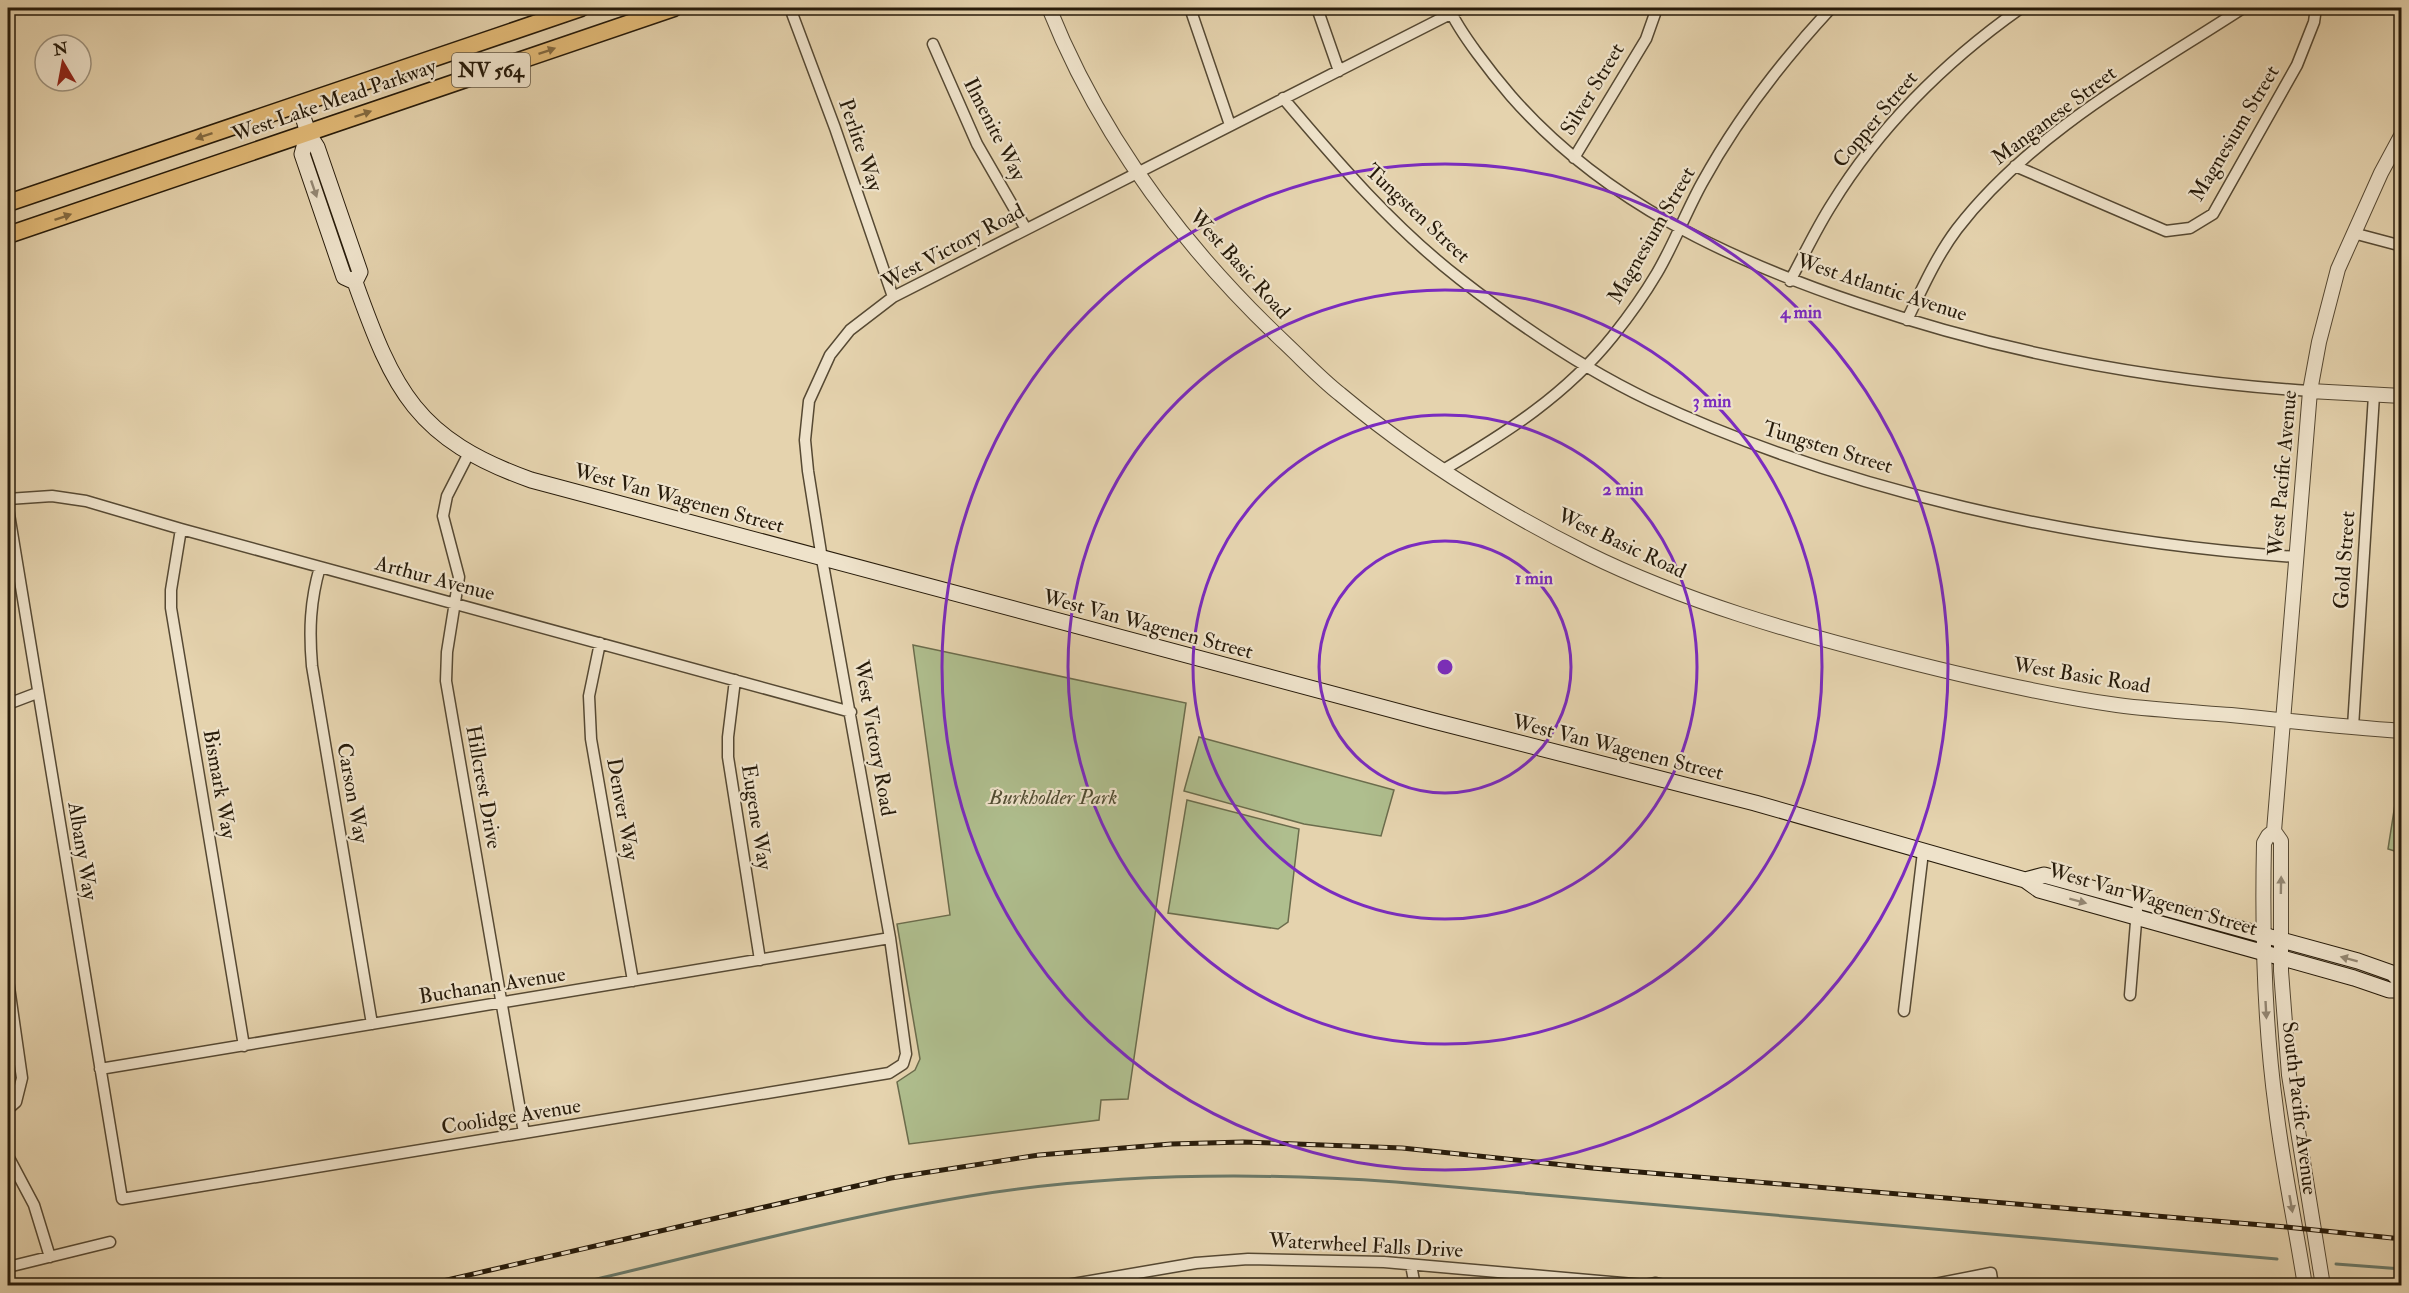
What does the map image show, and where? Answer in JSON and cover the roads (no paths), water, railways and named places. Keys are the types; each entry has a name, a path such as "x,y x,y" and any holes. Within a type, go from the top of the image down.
{"main road":[{"name":"West Lake Mead Parkway","path":"8,203 580,8"},
{"name":"West Lake Mead Parkway","path":"8,235 674,8"},
{"name":"West Van Wagenen Street","path":"299,104 308,133 302,154 344,277 355,282 382,355 399,388 430,425 469,453 500,469 531,480 822,559 1430,720 1755,803 2025,880 2039,890 2271,954 2389,990 2402,990"},
{"name":"West Van Wagenen Street","path":"2025,880 2044,875 2392,972 2402,982"}],"street":[{"name":"Perlite Way","path":"789,8 835,128 893,297"},
{"name":"West Basic Road","path":"1049,8 1081,81 1136,173 1191,247 1251,311 1337,392 1397,439 1496,504 1588,554 1681,594 1766,622 1852,648 1988,681 2116,704 2402,731"},
{"path":"1190,8 1230,125"},
{"path":"1317,8 1339,71"},
{"name":"West Victory Road","path":"903,1064 906,1054 890,938 807,471 805,440 809,401 830,355 850,330 893,297 1339,71 1450,10 1462,8"},
{"name":"Silver Street","path":"1574,158 1646,39 1658,8"},
{"name":"Magnesium Street","path":"1443,470 1506,433 1542,406 1586,366 1635,308 1658,272 1703,182 1756,97 1831,8"},
{"name":"Copper Street","path":"1790,281 1831,205 1866,154 1894,120 1954,59 2020,8"},
{"name":"Manganese Street","path":"1906,320 1932,268 1956,230 1990,190 2015,166 2083,112 2243,8"},
{"name":"Magnesium Street","path":"2015,166 2166,231 2190,228 2213,214 2297,65 2314,22 2316,8"},
{"name":"West Atlantic Avenue","path":"1450,10 1497,80 1538,127 1574,158 1602,179 1680,229 1743,261 1790,281 1906,320 2009,347 2132,372 2213,384 2402,396"},
{"name":"Ilmenite Way","path":"933,44 977,144 1026,229"},
{"name":"Tungsten Street","path":"1283,98 1355,183 1409,236 1467,285 1586,366 1647,399 1736,438 1852,477 1969,507 2099,534 2244,554 2295,557"},
{"name":"West Pacific Avenue","path":"2271,937 2281,841 2274,831 2310,391 2319,342 2338,269 2353,233 2402,134"},
{"path":"2353,233 2402,246"},
{"name":"Gold Street","path":"2353,728 2374,395"},
{"name":"Hillcrest Drive","path":"469,453 447,496 442,516 459,577 447,652 448,697 524,1133"},
{"name":"Arthur Avenue","path":"8,499 52,496 86,501 851,712"},
{"name":"Albany Way","path":"8,508 122,1199"},
{"name":"Bismark Way","path":"181,529 171,590 171,608 244,1046"},
{"name":"Carson Way","path":"320,567 312,597 309,630 312,666 372,1024"},
{"name":"Denver Way","path":"600,643 589,696 591,739 633,981"},
{"name":"Eugene Way","path":"735,680 728,737 728,758 760,960"},
{"path":"8,704 37,693"},
{"path":"1904,1011 1923,852"},
{"path":"2130,995 2138,901"},
{"name":"South Pacific Avenue","path":"2271,937 2269,1043 2276,1110 2306,1286"},
{"name":"Buchanan Avenue","path":"100,1069 890,938"},
{"name":"South Pacific Avenue","path":"2271,954 2284,1017 2293,1108 2323,1286"},
{"path":"8,980 22,1078 16,1102 8,1109"},
{"name":"Coolidge Avenue","path":"122,1199 889,1073 903,1064"},
{"path":"8,1156 34,1205 50,1257"},
{"path":"8,1267 110,1242"},
{"name":"Waterwheel Falls Drive","path":"1060,1286 1221,1260 1316,1259 1645,1285 1656,1282 1669,1286"},
{"path":"1411,1265 1414,1286"},
{"path":"1925,1286 1991,1274 1993,1286"}],"waterway":[{"path":"567,1286 818,1226 970,1196 1023,1188 1129,1179 1236,1176 1396,1182 2277,1259"},
{"path":"2336,1264 2402,1269"}],"railway":[{"path":"421,1286 891,1178 1039,1155 1171,1144 1243,1142 1402,1148 1592,1168 2286,1227 2402,1239"}],"park label":[{"name":"Burkholder Park","path":"1053,797"}]}
